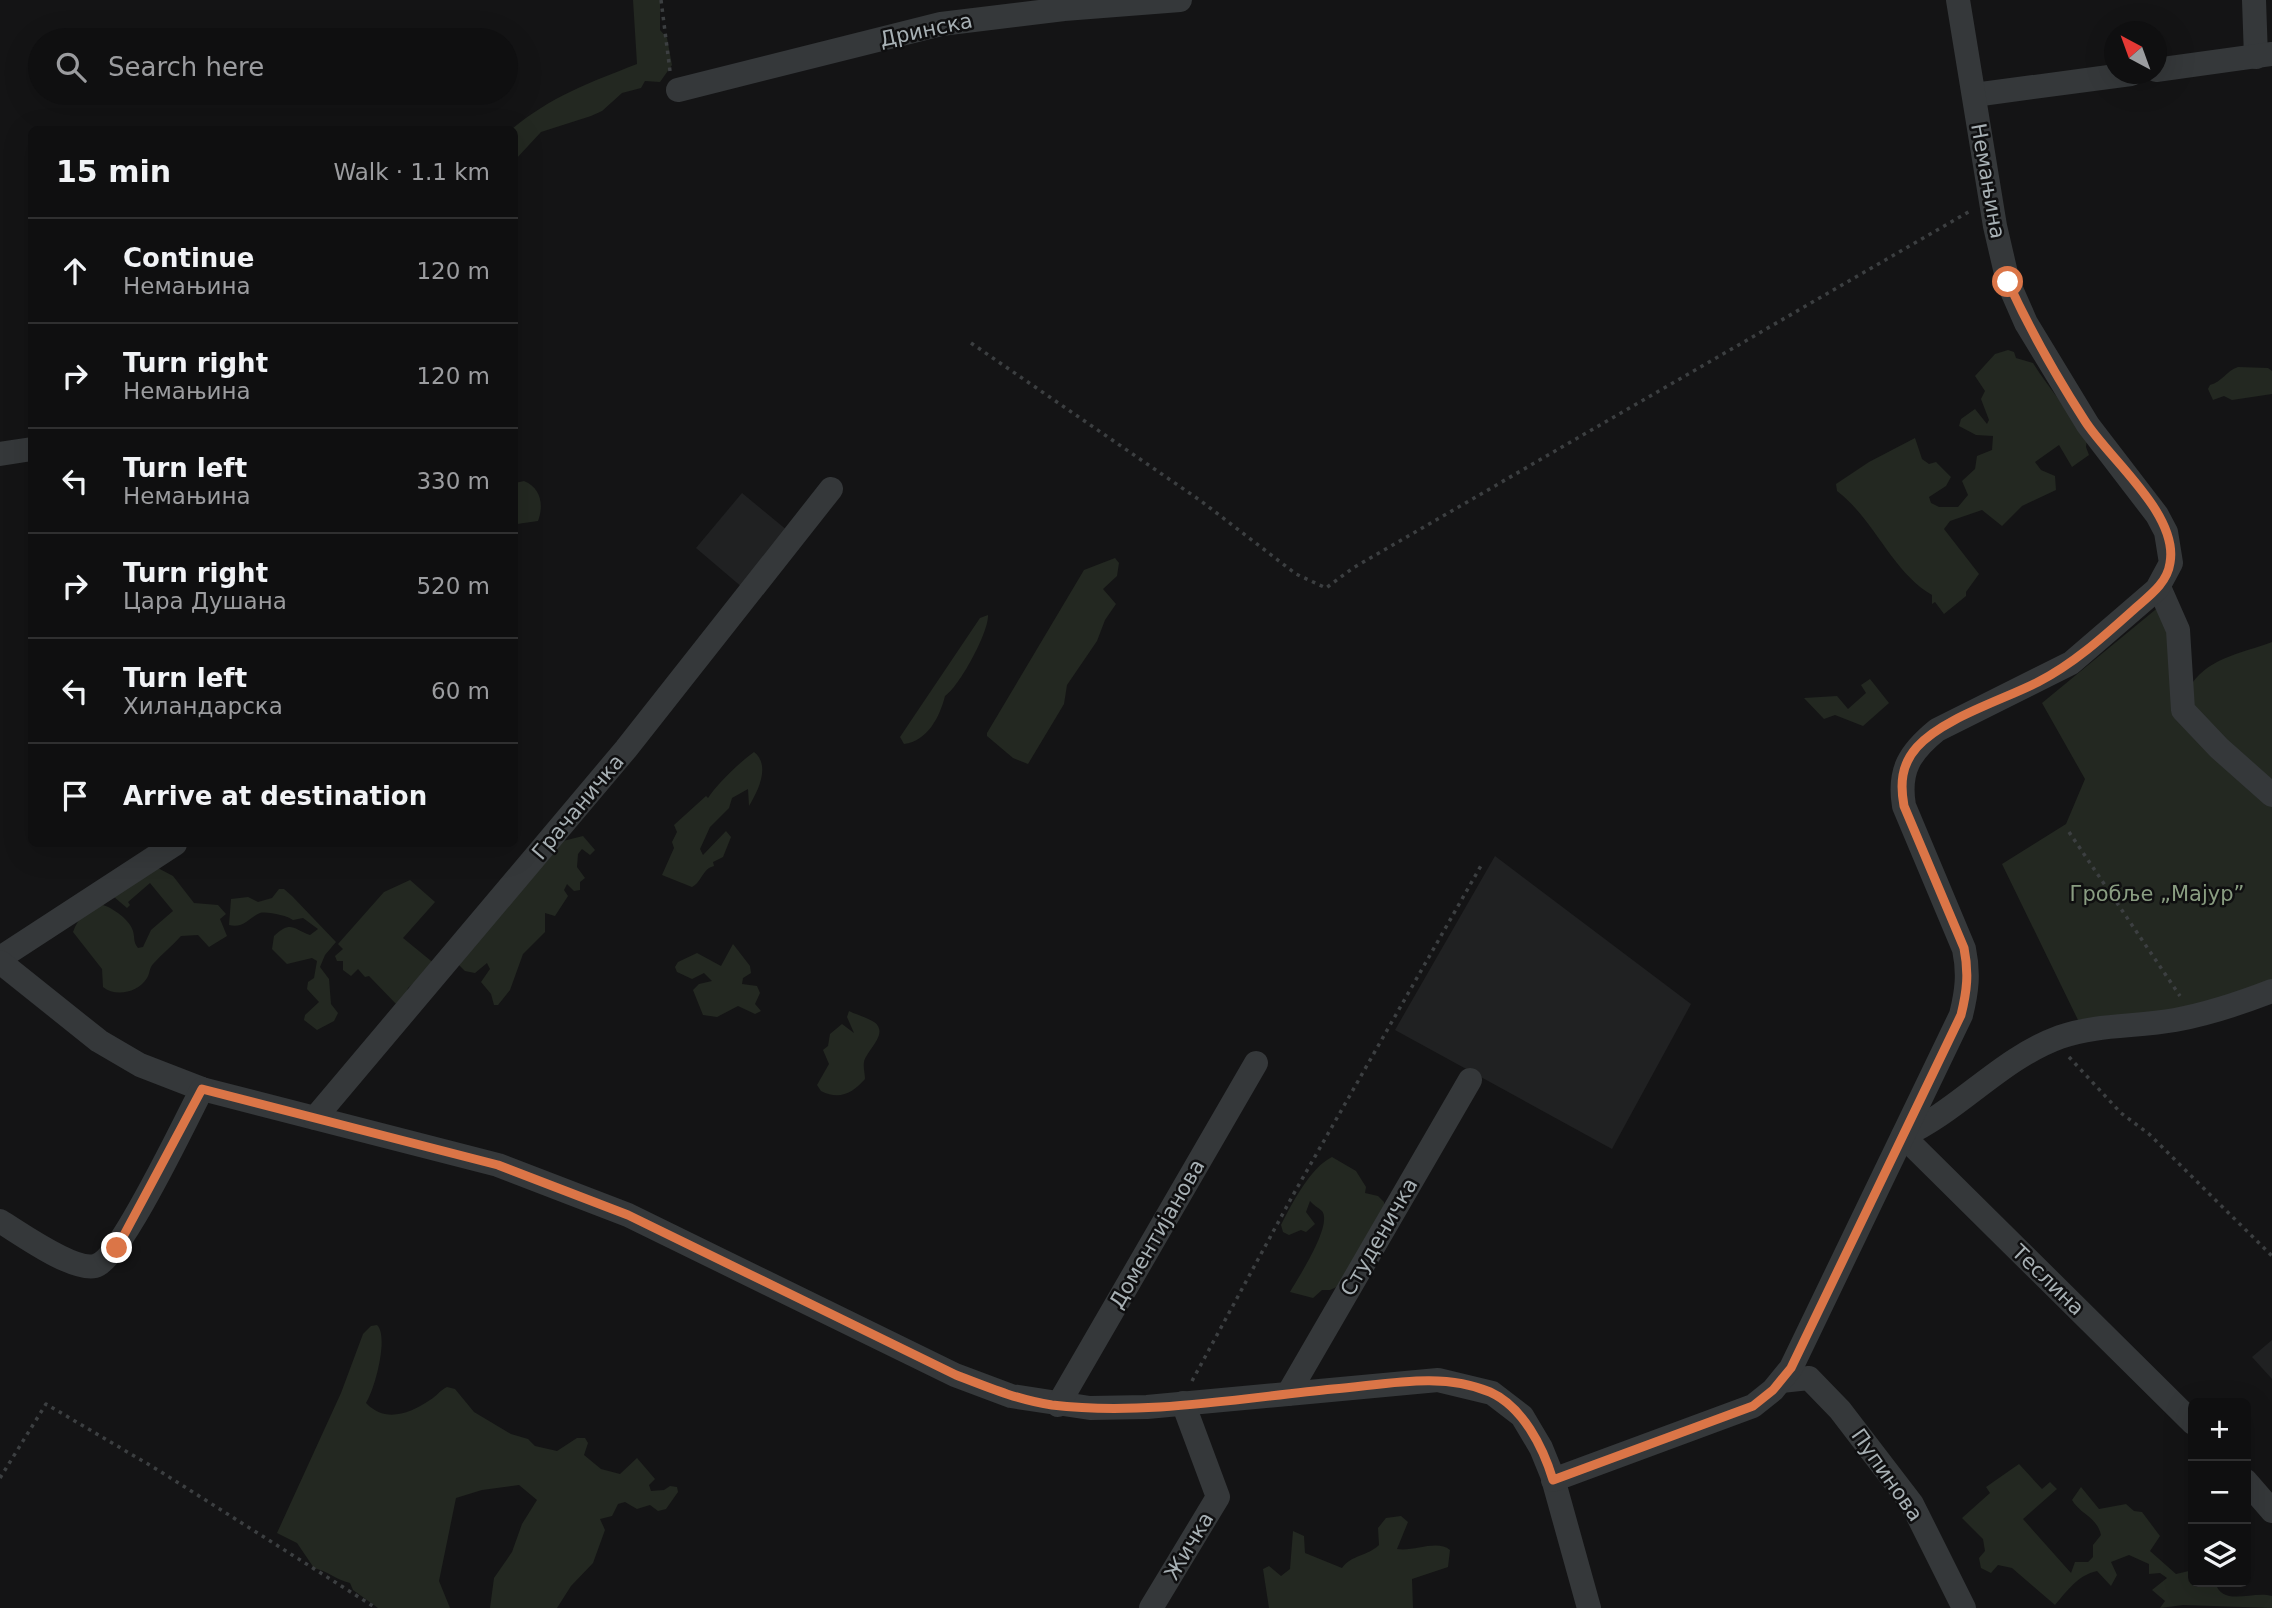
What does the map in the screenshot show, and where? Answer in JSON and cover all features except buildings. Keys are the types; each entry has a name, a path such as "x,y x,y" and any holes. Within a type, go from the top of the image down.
{"street":[{"name":"Дринска","path":"678,90 941,24 1108,3 1180,0"},
{"name":"Немањина","path":"1958,0 1990,200 2008,282 2026,323 2088,425 2148,500 2166,532 2171,563 2159,587"},
{"path":"2167,69 2264,56 2254,0"},
{"path":"1974,95 2104,78"},
{"path":"0,454 28,450"},
{"name":"Грачаничка","path":"315,1118 601,780 831,489"},
{"path":"1553,1480 1753,1406 1781,1381 1791,1368 1816,1319 1961,1015 1967,991 1969,970 1964,948 1904,806 1901,788 1905,764 1918,746 1937,730 2071,663 2159,587 2178,630 2183,710 2211,741 2272,795"},
{"path":"170,847 0,960 99,1041 140,1065 202,1089 498,1165 628,1215 956,1375 1012,1396 1090,1408 1186,1403 1438,1380 1492,1393 1522,1416 1541,1448 1553,1480 1589,1608"},
{"path":"1903,1136 1953,1109 2001,1068 2053,1040 2082,1030 2192,1016 2272,991"},
{"name":"Доментијанова","path":"1058,1405 1256,1063"},
{"name":"Студеничка","path":"1288,1394 1470,1080"},
{"path":"0,1221 74,1262 96,1266 106,1261 126,1232 202,1089"},
{"name":"Теслина","path":"1903,1136 2188,1418"},
{"name":"Пупинова","path":"1781,1381 1809,1378 1840,1410 1912,1504 1964,1608"},
{"name":"Жичка","path":"1151,1608 1217,1497 1186,1403"},
{"path":"2251,1487 2272,1511"}],"path":[{"path":"661,0 670,69 678,90"},
{"path":"971,343 1180,485 1296,575 1326,588 1353,568 1601,422 1990,200"},
{"path":"2069,832 2146,942 2192,1016"},
{"path":"1186,1403 1195,1374 1482,864"},
{"path":"2053,1040 2121,1113 2149,1134 2272,1256"},
{"path":"0,1478 46,1404 158,1470 376,1608"}],"shaded area":[{"path":"742,493 788,531 743,588 696,548"},
{"path":"1495,856 1691,1004 1612,1149 1395,1030"},
{"path":"2272,1340 2272,1379 2252,1357"}],"green space":[{"path":"633,0 660,0 660,30 667,38 672,65 660,82 645,81 641,88 622,93 602,111 541,132 518,157 518,126 516,126 526,118 556,99 637,64"},
{"path":"2008,350 2014,352 2016,358 2033,363 2087,439 2089,455 2072,467 2059,445 2035,462 2041,470 2055,476 2056,490 2022,506 2002,526 1982,510 1950,521 1944,529 1979,574 1966,596 1944,614 1935,602 1932,604 1932,595 1906,573 1862,516 1837,491 1836,484 1869,462 1915,438 1922,459 1929,464 1936,462 1951,477 1946,486 1929,497 1931,503 1939,507 1958,507 1968,495 1962,481 1975,469 1977,456 1992,450 1993,436 1976,435 1959,426 1961,419 1975,409 1987,424 1989,420 1981,399 1985,391 1975,376 1995,354"},
{"path":"2238,367 2268,368 2272,371 2272,394 2232,400 2224,396 2213,400 2208,389 2210,385"},
{"path":"524,481 530,484 540,498 538,521 518,524 518,482"},
{"path":"1115,558 1119,563 1117,576 1103,589 1116,604 1105,620 1097,641 1067,685 1064,704 1028,764 1013,758 987,736 987,733 1084,570"},
{"name":"Гробље „Мајур”","path":"2172,596 2188,690 2204,671 2224,658 2272,642 2272,985 2168,1011 2078,1020 2002,864 2066,824 2085,779 2042,703"},
{"path":"988,615 984,634 972,659 958,682 945,696 932,726 920,738 904,744 900,737 980,618"},
{"path":"1870,679 1889,703 1863,726 1835,715 1824,719 1804,698 1837,696 1848,709 1866,693 1861,685"},
{"path":"754,752 762,764 762,771 759,786 749,806 748,789 732,798 729,808 710,827 700,849 703,855 726,831 731,837 723,857 713,862 714,866 692,887 662,875 674,848 672,842 677,832 674,825 706,796 708,798 730,773"},
{"path":"583,836 595,850 590,855 582,849 578,854 577,867 585,878 580,882 580,890 574,891 567,884 564,890 568,896 555,916 545,913 545,932 523,954 510,990 498,1005 494,1005 491,994 481,982 490,969 487,963 475,973 465,971 455,961 559,842"},
{"path":"156,867 173,876 194,903 218,905 226,914 220,919 227,936 209,947 198,935 181,936 153,964 147,978 138,987 120,993 108,990 103,987 102,969 73,932 84,914 103,905 125,919 133,931 136,946 143,947 151,930 173,911 150,883 128,902 130,905 127,908 113,896"},
{"path":"410,880 435,902 403,938 436,965 408,988 400,1008 369,976 365,977 358,969 351,976 343,970 343,961 337,961 335,956 343,949 338,944 384,892"},
{"path":"279,889 284,889 292,896 336,942 325,955 320,967 329,979 331,1004 338,1013 334,1021 317,1030 304,1020 305,1015 319,1002 307,989 308,982 314,978 317,961 312,958 287,964 272,949 274,936 284,928 292,927 310,935 318,929 303,918 293,920 267,913 260,913 239,925 229,925 231,899 248,897 258,902 272,898"},
{"path":"733,944 750,966 751,973 743,978 742,984 757,986 760,993 755,1004 761,1011 755,1014 738,1006 717,1017 703,1015 693,990 699,984 712,981 704,973 692,979 677,972 675,967 678,962 697,953 721,966"},
{"path":"849,1011 874,1022 878,1026 878,1037 864,1062 865,1079 845,1094 828,1094 821,1091 817,1085 829,1064 823,1050 828,1046 830,1034 842,1024 854,1033 847,1017"},
{"path":"1332,1157 1356,1171 1366,1187 1365,1193 1378,1196 1384,1202 1384,1212 1341,1285 1322,1290 1313,1298 1290,1292 1319,1239 1323,1228 1322,1211 1310,1201 1306,1212 1315,1224 1306,1232 1301,1230 1289,1235 1283,1232 1281,1225 1296,1196 1310,1177"},
{"path":"377,1325 382,1340 381,1351 377,1375 366,1403 373,1409 389,1415 406,1412 422,1405 447,1387 455,1389 474,1412 511,1434 528,1439 535,1446 557,1451 577,1438 585,1438 588,1443 584,1455 601,1469 620,1474 637,1458 655,1479 649,1485 651,1491 664,1490 670,1486 677,1487 678,1492 666,1509 658,1511 650,1505 637,1509 625,1502 618,1504 612,1516 600,1519 605,1530 593,1563 571,1586 557,1608 490,1608 494,1578 512,1552 522,1524 537,1500 519,1485 482,1490 456,1498 439,1581 450,1608 378,1608 353,1590 350,1583 314,1568 297,1543 277,1533 341,1393 363,1334 371,1326"},
{"path":"2019,1464 2042,1489 2050,1482 2057,1489 2023,1519 2071,1573 2075,1562 2088,1562 2093,1557 2093,1545 2101,1535 2096,1524 2072,1500 2081,1487 2099,1509 2126,1504 2134,1511 2142,1512 2160,1536 2150,1551 2176,1574 2188,1571 2188,1587 2218,1587 2224,1594 2231,1596 2272,1596 2272,1608 2183,1605 2160,1608 2165,1601 2152,1590 2167,1578 2160,1573 2149,1574 2149,1564 2129,1555 2111,1562 2117,1575 2111,1586 2097,1571 2090,1573 2073,1584 2055,1605 2012,1568 1998,1565 1991,1573 1981,1568 1979,1558 1985,1551 1983,1539 1962,1518 1990,1493 1986,1487"},
{"path":"1401,1516 1408,1522 1397,1549 1439,1546 1450,1550 1448,1567 1412,1579 1413,1608 1269,1608 1263,1569 1269,1566 1281,1576 1290,1569 1293,1531 1304,1536 1305,1553 1342,1568 1350,1560 1379,1545 1378,1528 1386,1518"}],"route":[{"path":"117,1248 202,1089 498,1165 628,1215 956,1375 1012,1396 1050,1405 1090,1408 1147,1406 1438,1380 1492,1393 1522,1416 1541,1448 1553,1480 1753,1406 1773,1390 1791,1368 1961,1015 1967,991 1969,970 1964,948 1904,806 1901,788 1905,764 1918,746 1937,730 2040,681 2071,663 2157,589 2171,563 2166,532 2157,515 2073,402 2026,323 2008,282"}]}
